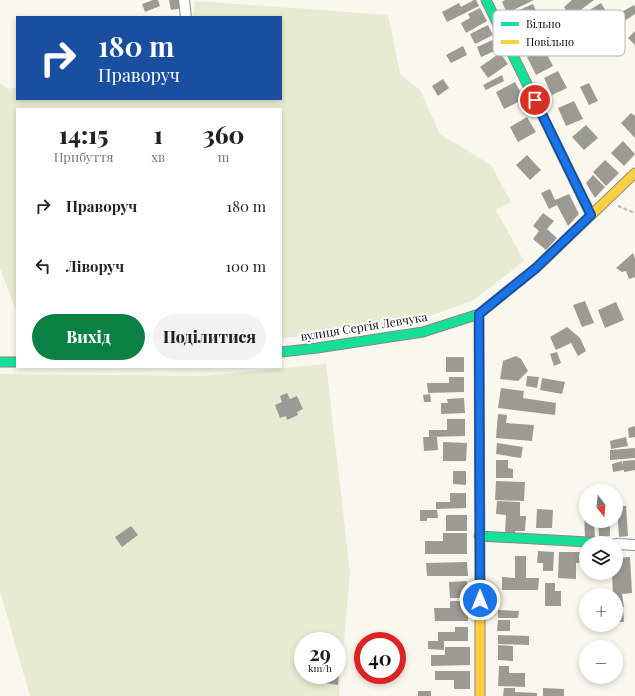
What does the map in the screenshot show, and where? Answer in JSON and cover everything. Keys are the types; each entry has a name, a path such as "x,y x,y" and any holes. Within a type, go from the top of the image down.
{"street":[{"path":"184,0 186,16"},
{"path":"486,0 493,14"},
{"path":"513,56 591,215"},
{"name":"вулиця Сергія Левчука","path":"282,352 423,332 479,314 536,268 635,173"},
{"path":"479,314 480,696"},
{"path":"0,362 16,362"},
{"path":"480,536 579,542"},
{"path":"623,544 635,545"}],"path":[{"path":"606,201 635,213"}],"green space":[{"path":"195,1 388,15 400,74 420,90 440,134 491,165 511,202 496,210 524,261 474,300 419,320 317,335 282,338 282,108 16,108 16,310 0,268 0,84 10,89 16,87 16,100 282,100 282,16 193,16"},
{"path":"326,364 350,573 345,632 294,632 294,684 340,684 339,696 30,696 0,591 0,374 202,376"}],"building":[{"path":"153,0 158,0 160,6 145,12 142,4"},
{"path":"169,0 181,0 183,8 171,10"},
{"path":"476,0 479,6 447,22 442,12 459,3 461,7"},
{"path":"505,0 534,0 513,10 506,10 502,2"},
{"path":"572,0 594,0 580,10 566,10 564,7"},
{"path":"601,3 605,10 590,10"},
{"path":"533,4 536,10 519,10"},
{"path":"634,5 635,14 625,21 625,10"},
{"path":"480,8 487,21 466,33 461,23 470,18 468,14"},
{"path":"488,25 493,35 475,44 470,34"},
{"path":"635,31 635,45 628,38"},
{"path":"493,40 493,52 481,57 477,47"},
{"path":"463,46 467,55 451,63 446,55"},
{"path":"496,56 502,56 508,64 488,78 480,67"},
{"path":"548,56 553,66 536,75 527,57"},
{"path":"558,71 567,88 552,95 544,78"},
{"path":"502,75 504,81 486,90 483,85"},
{"path":"443,79 449,88 438,96 432,86"},
{"path":"515,82 524,99 504,109 496,92"},
{"path":"589,83 598,101 589,105 580,87"},
{"path":"574,101 583,119 566,126 558,108"},
{"path":"631,113 635,116 635,138 621,123"},
{"path":"527,117 536,132 518,142 510,127"},
{"path":"586,125 598,138 584,150 572,137"},
{"path":"623,141 635,154 624,166 611,153"},
{"path":"527,155 541,170 530,180 516,165"},
{"path":"605,160 619,173 606,186 593,172"},
{"path":"593,175 605,187 595,198 586,183"},
{"path":"550,189 555,200 569,194 579,214 568,226 557,205 549,209 541,193"},
{"path":"543,213 554,221 547,229 557,238 546,250 533,239 539,231 533,226"},
{"path":"633,253 635,259 635,277 629,279 626,271 622,272 616,268"},
{"path":"585,301 594,323 582,327 573,305"},
{"path":"616,302 624,320 605,328 598,310"},
{"path":"567,327 580,338 586,351 578,356 571,343 556,350 550,337"},
{"path":"557,352 561,363 554,366 550,354"},
{"path":"516,356 521,359 528,371 518,381 500,379 503,361"},
{"path":"446,357 464,357 464,372 446,372"},
{"path":"527,376 539,377 537,388 526,386"},
{"path":"449,377 464,377 464,392 428,393 427,383 449,383"},
{"path":"542,378 565,382 562,394 540,390"},
{"path":"501,388 524,391 523,398 556,403 555,415 498,408"},
{"path":"287,393 290,399 297,396 303,409 297,412 298,415 287,420 286,416 280,418 275,405 282,402 280,396"},
{"path":"430,394 431,402 424,402 423,395"},
{"path":"464,398 465,413 441,414 441,403 448,403 447,399"},
{"path":"498,414 507,415 506,423 534,425 532,441 496,438"},
{"path":"447,419 465,419 465,436 429,437 429,430 447,430"},
{"path":"635,426 635,437 629,438 628,428"},
{"path":"423,437 437,437 438,450 424,451"},
{"path":"626,437 628,446 611,449 610,441"},
{"path":"443,442 467,443 466,461 443,461"},
{"path":"497,443 523,447 521,458 496,454"},
{"path":"635,448 635,458 610,460 610,450"},
{"path":"496,460 508,460 508,468 513,469 513,478 496,478"},
{"path":"635,460 635,470 613,472 612,464 622,461 623,466 623,461"},
{"path":"453,471 466,471 466,485 453,484"},
{"path":"496,481 525,482 524,501 495,500"},
{"path":"450,493 466,493 466,508 436,509 436,502 450,502"},
{"path":"497,501 520,502 520,516 526,516 525,531 505,533 506,515 496,514"},
{"path":"623,506 626,506 628,536 619,536 618,528 623,528"},
{"path":"537,509 553,510 552,528 536,528"},
{"path":"420,510 437,510 438,518 427,518 427,521 420,521"},
{"path":"446,515 467,515 467,531 446,531"},
{"path":"131,526 138,535 122,547 115,537"},
{"path":"585,528 594,528 595,536 585,536"},
{"path":"598,528 610,528 610,536 599,536"},
{"path":"443,533 467,533 467,554 425,554 425,541 443,541"},
{"path":"538,551 554,552 553,571 543,571 543,563 537,563"},
{"path":"559,552 579,552 579,563 576,563 576,579 558,578"},
{"path":"515,556 526,556 526,578 539,578 538,590 502,590 502,577 515,578"},
{"path":"630,557 632,593 623,594 623,588 613,588 612,580 623,580 623,558"},
{"path":"467,562 468,576 427,576 426,563"},
{"path":"467,581 467,598 450,598 449,582"},
{"path":"545,583 555,583 555,591 561,591 561,606 545,606"},
{"path":"450,601 468,601 468,621 435,621 434,608 450,608"},
{"path":"498,610 519,611 518,618 498,618"},
{"path":"498,620 510,620 510,631 497,631"},
{"path":"455,627 468,627 468,641 444,641 444,650 428,649 428,641 438,641 438,632 455,632"},
{"path":"498,635 529,636 529,645 498,644"},
{"path":"498,645 513,646 513,661 498,660"},
{"path":"445,647 470,647 470,665 431,666 431,655 445,655"},
{"path":"499,666 509,666 509,673 525,673 525,687 498,686"},
{"path":"435,671 470,671 470,689 454,689 454,680 435,680"},
{"path":"504,688 515,688 515,692 537,693 537,696 503,696"},
{"path":"543,688 564,689 564,696 543,696"},
{"path":"418,691 431,691 431,696 418,696"}],"traffic: fast":[{"path":"486,0 493,14"},
{"path":"513,56 591,215"},
{"path":"282,352 423,332 479,314 521,280"},
{"path":"479,314 480,588"},
{"path":"0,362 16,362"},
{"path":"479,536 579,542"}],"traffic: slow":[{"path":"521,280 536,268 635,173"},
{"path":"480,588 480,696"}],"route":[{"path":"480,600 479,314 536,268 591,215 535,100"}]}
